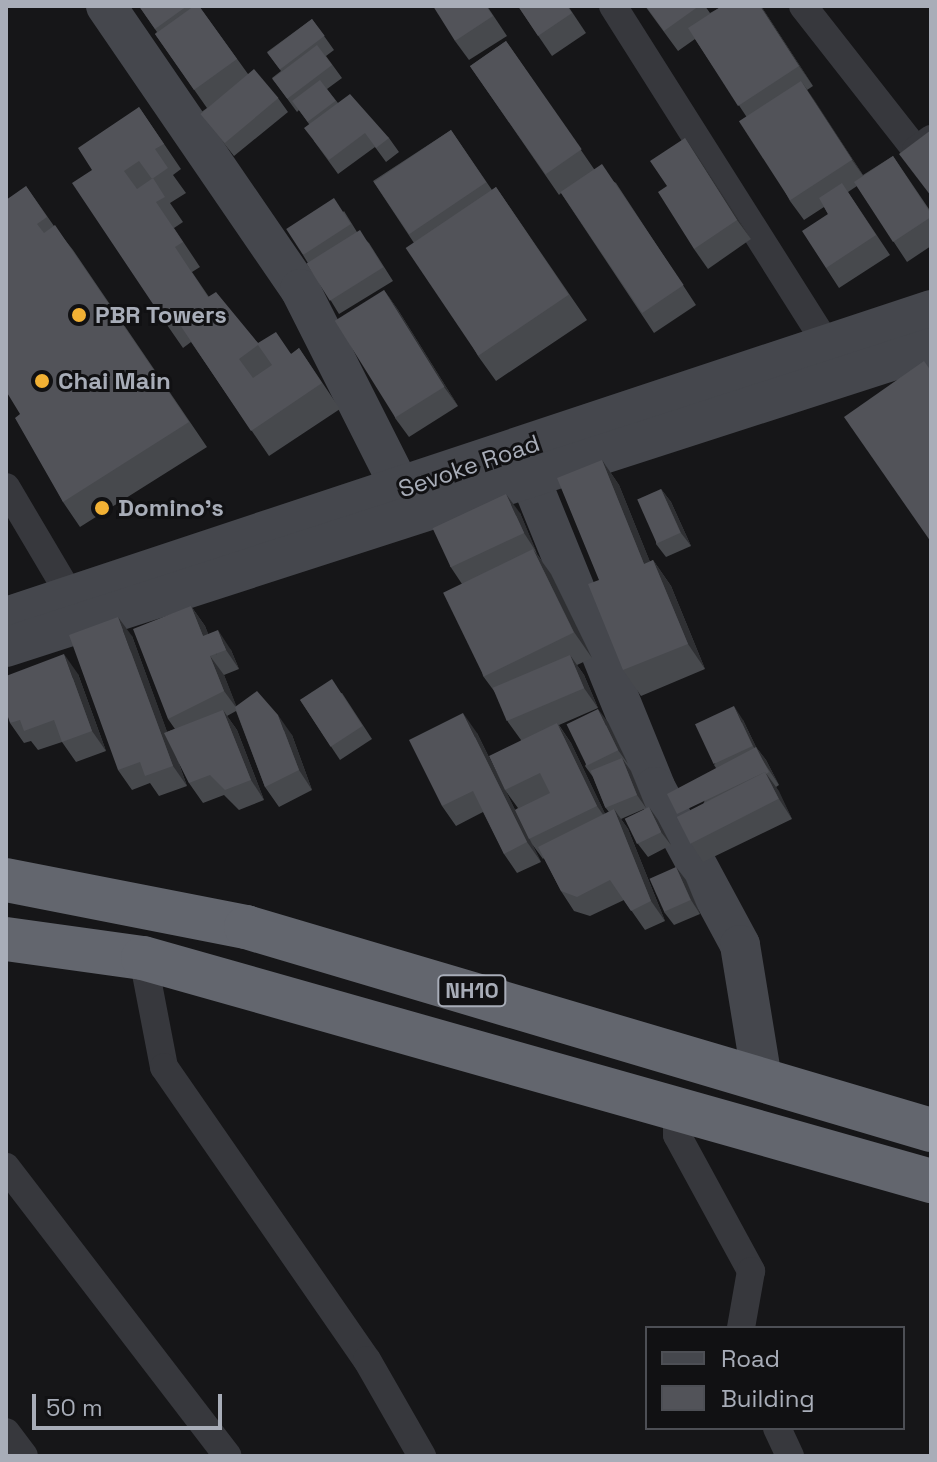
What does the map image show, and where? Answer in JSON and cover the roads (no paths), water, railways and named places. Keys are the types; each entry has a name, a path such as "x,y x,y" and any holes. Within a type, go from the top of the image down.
{"highway":[{"name":"NH10","path":"6,880 261,931 931,1130"},
{"path":"6,939 143,958 931,1181"}],"main road":[{"path":"106,6 300,289 409,504"},
{"name":"Sevoke Road","path":"6,647 409,504 829,342 931,310"},
{"name":"Sevoke Road","path":"6,617 409,504 531,481 931,348"},
{"path":"531,481 655,787 740,945 762,1080"}],"street":[{"path":"613,6 829,342 844,379"},
{"path":"803,6 916,150 931,139"},
{"path":"6,487 71,597"},
{"path":"143,958 164,1067 379,1378 422,1456"},
{"path":"677,1108 677,1135 751,1271 741,1326"},
{"path":"6,1167 228,1456"},
{"path":"778,1430 790,1456"},
{"path":"6,1432 24,1456"}],"place":[{"name":"PBR Towers","path":"79,315"},
{"name":"Chai Main","path":"42,381"},
{"name":"Domino's","path":"102,508"}]}
